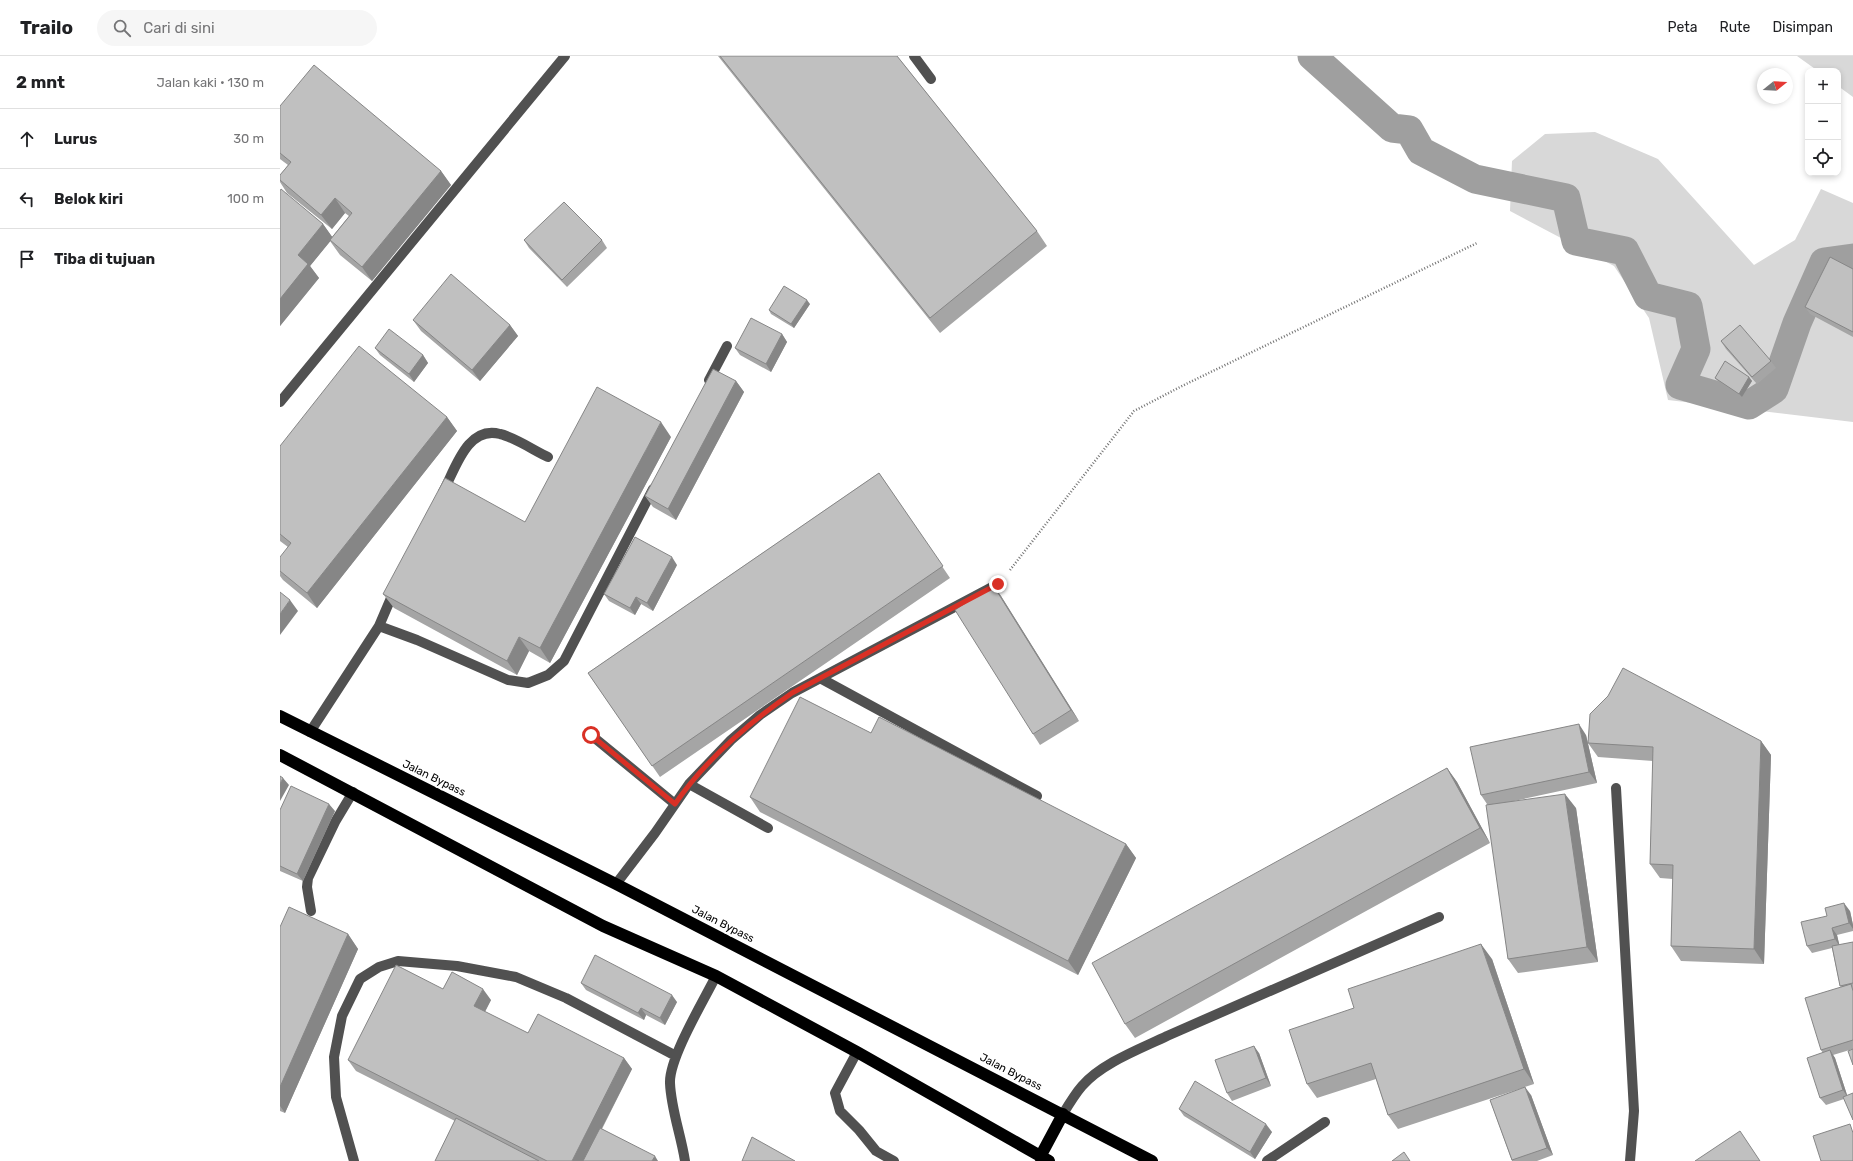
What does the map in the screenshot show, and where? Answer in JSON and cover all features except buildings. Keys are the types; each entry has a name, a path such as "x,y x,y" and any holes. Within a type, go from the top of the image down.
{"highway":[{"name":"Jalan Bypass","path":"280,716 616,884 1152,1161"},
{"path":"280,755 353,792 602,926 716,976 857,1052 1045,1159 1063,1114"}],"lane":[{"path":"280,402 565,56"},
{"path":"914,56 931,79"},
{"path":"703,392 727,346"},
{"path":"440,498 468,444 483,434 500,434 548,457"},
{"path":"379,626 417,640 508,680 528,683 548,675 564,661 659,477"},
{"path":"310,732 379,626 400,579"},
{"path":"616,884 689,784 731,740 760,715 792,693 998,584"},
{"path":"820,678 1037,796"},
{"path":"591,735 675,804"},
{"path":"689,784 768,828"},
{"path":"1616,788 1634,1111 1630,1161"},
{"path":"311,911 307,887 308,878 335,822 353,792"},
{"path":"1063,1114 1083,1085 1104,1068 1129,1054 1439,917"},
{"path":"354,1161 336,1097 334,1057 342,1016 360,979 379,967 398,961 457,966 516,977 566,998 676,1056"},
{"path":"685,1161 674,1111 670,1081 676,1056 716,976"},
{"path":"857,1052 835,1093 840,1111 859,1130 876,1151 894,1161"},
{"path":"1267,1161 1325,1122"}],"path":[{"path":"998,584 1134,411 1196,379 1477,243"}],"shaded area":[{"path":"1797,56 1853,56 1853,97 1841,88 1841,68 1814,68"},
{"path":"1595,132 1658,159 1754,265 1795,240 1821,189 1853,203 1853,422 1668,400 1649,318 1614,266 1510,211 1512,161 1545,134"}],"waterway":[{"path":"1312,56 1392,128 1409,130 1421,151 1475,179 1566,198 1576,241 1625,251 1648,296 1688,306 1696,349 1680,385 1749,405 1774,389 1797,323 1824,262 1853,258"}],"route":[{"path":"591,735 675,804 689,784 731,740 760,715 792,693 998,584"}]}
